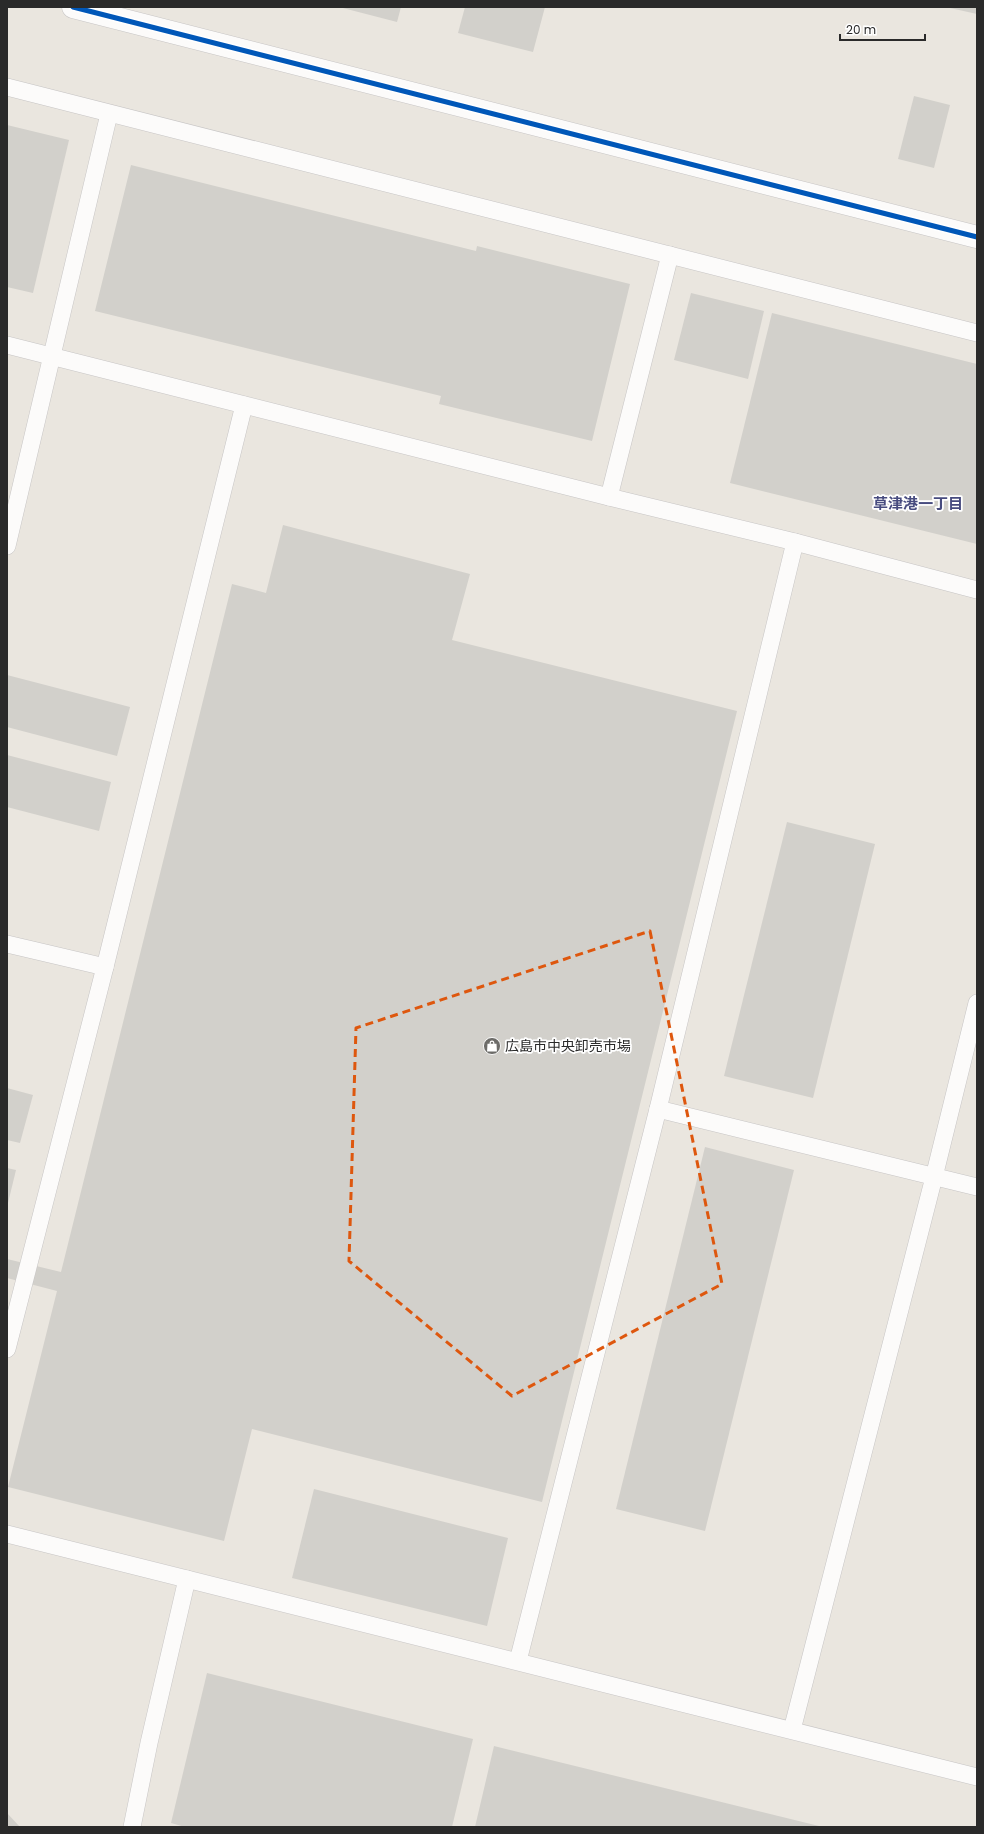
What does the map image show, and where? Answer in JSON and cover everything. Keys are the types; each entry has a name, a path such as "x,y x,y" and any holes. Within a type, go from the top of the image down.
{"street":[{"path":"73,7 977,237"}],"lane":[{"path":"7,87 977,333"},
{"path":"7,546 109,114"},
{"path":"609,498 670,255"},
{"path":"7,346 609,498 795,542 977,590"},
{"path":"7,1349 105,967 244,405"},
{"path":"518,1661 658,1109 795,542"},
{"path":"7,944 105,967"},
{"path":"792,1730 934,1177 977,1003"},
{"path":"658,1109 977,1187"},
{"path":"7,1534 977,1777"},
{"path":"132,1827 149,1743 187,1579"}],"highlighted area":[{"path":"650,931 722,1284 512,1396 349,1261 356,1028"}],"building":[{"path":"339,7 401,7 397,22"},
{"path":"465,7 545,7 533,52 458,33"},
{"path":"950,7 977,7 977,14 950,8"},
{"path":"914,96 950,105 934,168 898,159"},
{"path":"7,125 69,140 33,293 7,287"},
{"path":"131,165 476,251 477,246 630,284 592,441 439,404 441,396 95,311"},
{"path":"691,293 764,311 748,379 674,360"},
{"path":"772,313 977,364 977,544 730,483"},
{"path":"283,525 470,574 452,640 737,711 542,1502 252,1429 224,1541 8,1487 57,1291 7,1278 7,1259 61,1272 232,584 266,593"},
{"path":"7,675 130,707 117,756 7,727"},
{"path":"7,755 111,782 99,831 7,807"},
{"path":"787,822 875,844 813,1098 724,1076"},
{"path":"7,1088 33,1095 20,1143 7,1140"},
{"path":"705,1147 794,1170 705,1531 616,1509"},
{"path":"7,1168 16,1170 8,1203 7,1203"},
{"path":"314,1489 508,1538 487,1626 292,1578"},
{"path":"207,1673 473,1739 452,1827 185,1827 171,1823"},
{"path":"494,1746 819,1826 819,1827 475,1827"},
{"path":"7,1813 20,1827 7,1827"}],"cycle path":[{"path":"73,7 977,237"}],"place":[{"name":"広島市中央卸売市場","path":"492,1046"}],"district":[{"name":"草津港一丁目","path":"918,504"}]}
